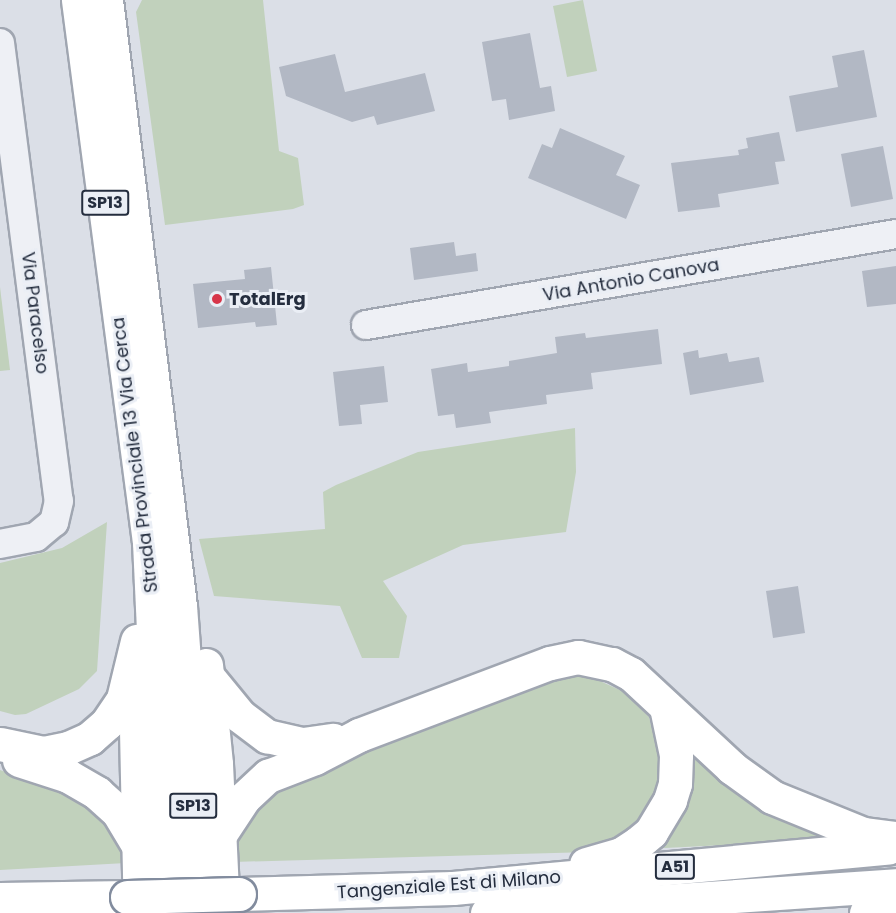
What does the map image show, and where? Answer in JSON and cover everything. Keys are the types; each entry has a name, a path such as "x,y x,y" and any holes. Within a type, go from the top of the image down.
{"main road":[{"name":"Strada Provinciale 13 Via Cerca","path":"78,0 149,542 166,913"},
{"name":"Strada Provinciale 13 Via Cerca","path":"106,0 164,460 184,647 191,756 195,913"},
{"path":"117,91 130,0"},
{"path":"131,407 137,544 135,706 137,844 133,905"},
{"path":"164,460 194,593 208,676 219,836 231,904"},
{"path":"0,744 44,753 68,748 90,738 107,723 123,699 137,641"},
{"path":"219,836 244,798 261,780 315,758 358,735 550,663 578,657 597,659 622,669 649,689 732,768 772,797 863,834 896,838"},
{"path":"208,676 240,716 267,736 303,744 358,735"},
{"path":"453,888 527,872 578,866 621,854 651,832 661,817 675,783 676,755 666,707"},
{"path":"0,754 51,770 88,787 118,812 137,844"},
{"name":"Tangenziale Est di Milano","path":"0,899 133,905 231,904 453,888 896,847"},
{"name":"Tangenziale Est di Milano","path":"487,913 896,885"},
{"path":"866,913 896,902"}],"street":[{"name":"Via Paracelso","path":"0,43 60,501 54,522 36,537 0,544"},
{"name":"Via Antonio Canova","path":"366,325 896,234"}],"green space":[{"path":"142,0 263,0 279,151 298,158 304,205 293,209 165,225 136,12"},
{"path":"583,0 597,71 567,77 553,6"},
{"path":"0,287 10,370 0,371"},
{"path":"575,428 576,472 566,532 463,545 383,581 407,616 399,658 362,658 340,606 214,596 199,539 325,529 323,492 336,485 418,452"},
{"path":"107,522 97,671 79,689 26,714 15,715 0,711 0,563 62,548"},
{"path":"589,676 622,691 649,717 661,763 659,790 649,818 625,838 591,852 233,862 237,835 244,820 285,783 560,677"},
{"path":"688,748 820,830 820,840 645,849"},
{"path":"0,770 52,788 90,810 114,836 126,863 0,870"}],"building":[{"path":"530,33 540,88 551,86 555,111 509,120 506,99 492,101 482,42"},
{"path":"864,50 877,117 796,132 789,96 838,87 832,56"},
{"path":"335,54 345,92 425,73 435,111 377,125 374,116 352,122 286,96 279,67"},
{"path":"560,128 625,156 616,175 640,185 626,219 528,178 542,144 552,148"},
{"path":"779,132 785,161 775,162 779,184 718,194 720,207 678,212 671,163 739,155 738,150 748,148 746,138"},
{"path":"883,146 893,199 851,207 841,154"},
{"path":"454,242 456,256 476,253 478,271 414,280 410,248"},
{"path":"896,266 896,304 867,307 862,271"},
{"path":"271,267 277,325 256,327 255,322 198,328 193,284 245,279 244,270"},
{"path":"658,329 662,364 591,373 593,389 546,395 547,404 489,412 491,423 456,428 454,414 438,416 431,369 467,363 468,372 509,366 509,361 557,353 555,337 585,333 586,338"},
{"path":"698,350 699,358 727,353 729,362 759,357 764,382 690,395 683,353"},
{"path":"384,366 388,402 360,405 362,424 339,426 333,372"},
{"path":"798,586 805,633 773,638 766,591"}],"place":[{"name":"TotalErg","path":"217,299"}]}
